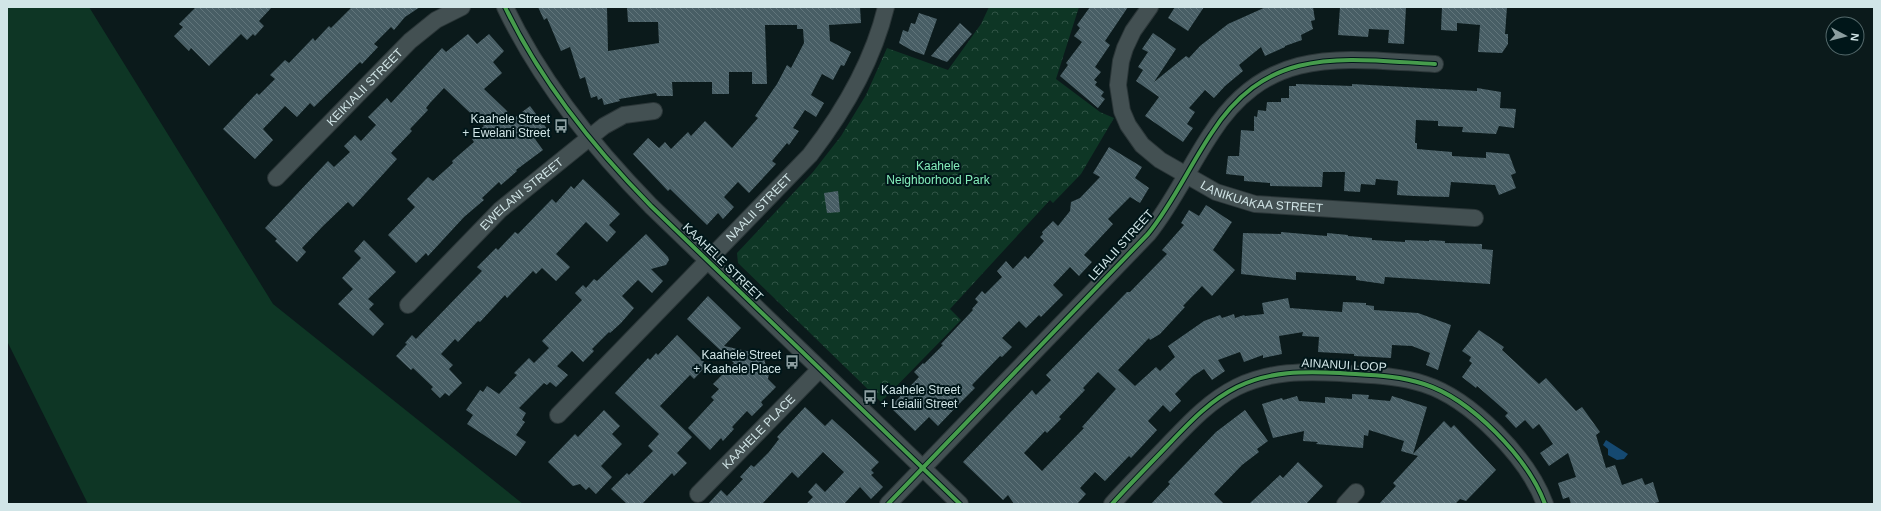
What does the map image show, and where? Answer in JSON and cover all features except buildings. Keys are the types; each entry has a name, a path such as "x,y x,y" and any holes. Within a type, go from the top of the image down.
{"street":[{"name":"KEIKIALII STREET","path":"276,178 410,41 436,20 462,7"},
{"name":"KAAHELE STREET","path":"505,7 526,47 563,104 589,138 628,183 960,504"},
{"name":"NAALII STREET","path":"558,415 810,155 827,133 860,75 876,41 886,7"},
{"name":"LANIKUAKAA STREET","path":"1150,7 1133,31 1125,48 1118,74 1119,97 1128,125 1142,145 1160,160 1216,192 1255,204 1475,218"},
{"name":"LEIALII STREET","path":"888,504 1148,234 1169,206 1210,134 1232,106 1252,88 1281,71 1316,61 1341,59 1435,64"},
{"name":"EWELANI STREET","path":"408,305 500,210 589,138 616,118 632,113 654,111"},
{"name":"KAAHELE PLACE","path":"698,494 820,369"},
{"name":"AINANUI LOOP","path":"1112,504 1197,415 1218,398 1238,387 1266,376 1302,372 1405,379 1426,384 1451,397 1480,418 1520,459 1535,482 1545,504"},
{"path":"1345,504 1356,492"}],"green space":[{"path":"7,7 89,7 273,304 523,504 88,504 7,341"},
{"name":"Kaahele Neighborhood Park","path":"989,7 1079,7 1056,79 1100,112 1114,118 1081,174 1053,203 1050,200 950,309 961,320 881,402 738,263 737,253 813,172 841,136 866,95 887,48 948,70 981,24"}],"water":[{"path":"1606,440 1628,454 1624,459 1617,460 1608,455 1608,449 1603,445"}],"cycle path":[{"path":"505,7 519,35 552,87 589,137 630,184 960,504"},
{"path":"888,504 1148,234 1165,210 1211,134 1233,105 1257,84 1283,71 1310,63 1339,60 1369,60 1435,64"},
{"path":"1112,504 1192,421 1217,399 1237,387 1249,382 1275,375 1300,372 1327,372 1393,377 1424,384 1442,392 1478,416 1496,432 1526,468 1537,486 1545,504"}],"place":[{"name":"Kaahele Street + Ewelani Street","path":"561,126"},
{"name":"Kaahele Street + Kaahele Place","path":"792,362"},
{"name":"Kaahele Street + Leialii Street","path":"870,397"}]}
